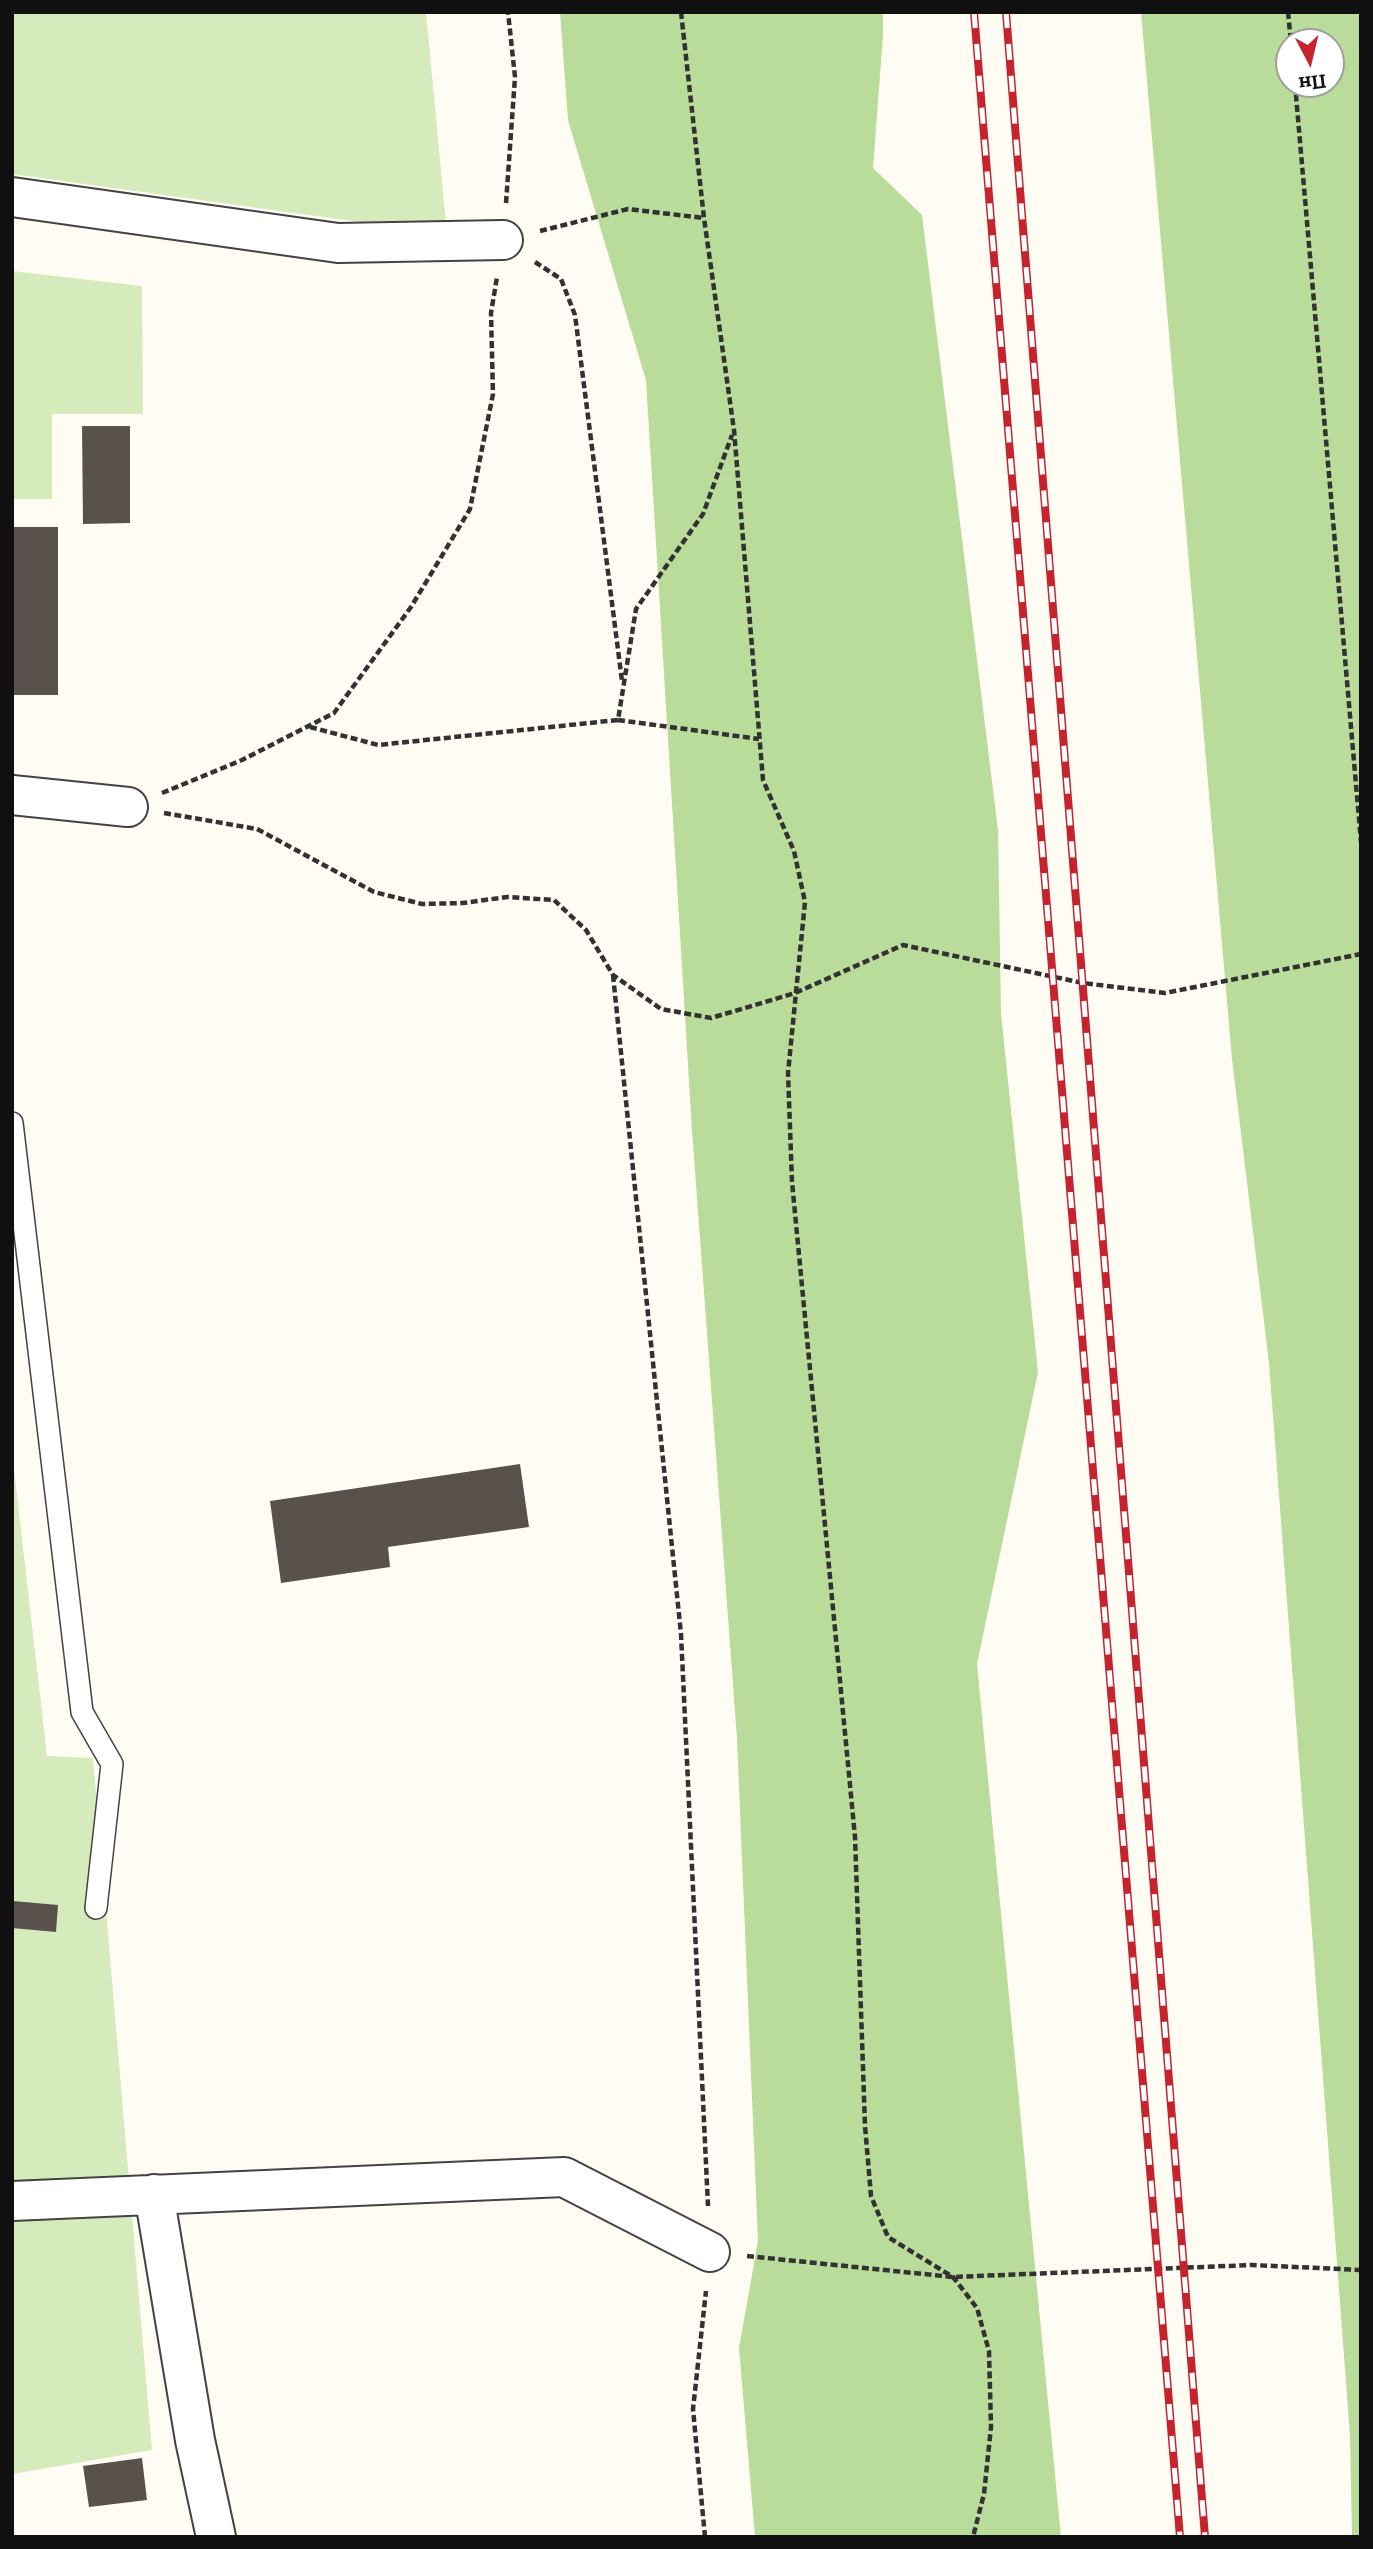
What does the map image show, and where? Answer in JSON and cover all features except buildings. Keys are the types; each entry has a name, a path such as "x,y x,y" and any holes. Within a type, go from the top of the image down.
{"street":[{"path":"12,197 338,243 503,240"},
{"path":"12,794 128,807"},
{"path":"12,2201 565,2177 710,2252"},
{"path":"154,2194 195,2440 216,2537"}],"lane":[{"path":"12,1123 82,1712 112,1763 96,1908"}],"path":[{"path":"128,807 242,760 334,713 411,607 470,509 493,394 491,313 503,240 515,76 508,12"},
{"path":"681,12 704,218 734,430 763,780 794,851 805,902 788,1073 792,1182 855,1837 865,2126 871,2196 888,2236 953,2277 977,2308 989,2351 992,2427 984,2494 973,2537"},
{"path":"1296,98 1361,842"},
{"path":"503,240 628,209 704,218"},
{"path":"503,240 561,279 575,316 623,689"},
{"path":"618,720 636,609 703,514 734,430"},
{"path":"309,726 378,745 618,720 760,739"},
{"path":"128,807 257,829 374,892 422,904 463,903 507,897 554,900 586,930 613,975 661,1009 711,1018 795,993 903,945 1083,984 1166,993 1361,954"},
{"path":"613,975 681,1634 710,2252 694,2409 705,2537"},
{"path":"710,2252 953,2277 1252,2265 1361,2270"}],"green space":[{"path":"12,12 426,12 447,234 12,174"},
{"path":"560,12 883,12 873,168 922,215 998,830 1001,1013 1038,1372 977,1664 1061,2537 755,2537 739,2348 758,2241 737,1739 692,1130 646,380 568,120"},
{"path":"1141,12 1361,12 1361,2537 1352,2537 1350,2435 1269,1363 1232,1059"},
{"path":"12,271 142,286 143,414 52,414 52,499 12,499"},
{"path":"12,1452 47,1756 93,1758 152,2450 12,2474"}],"railway":[{"path":"974,12 1180,2537"},
{"path":"1006,12 1205,2537"}]}
